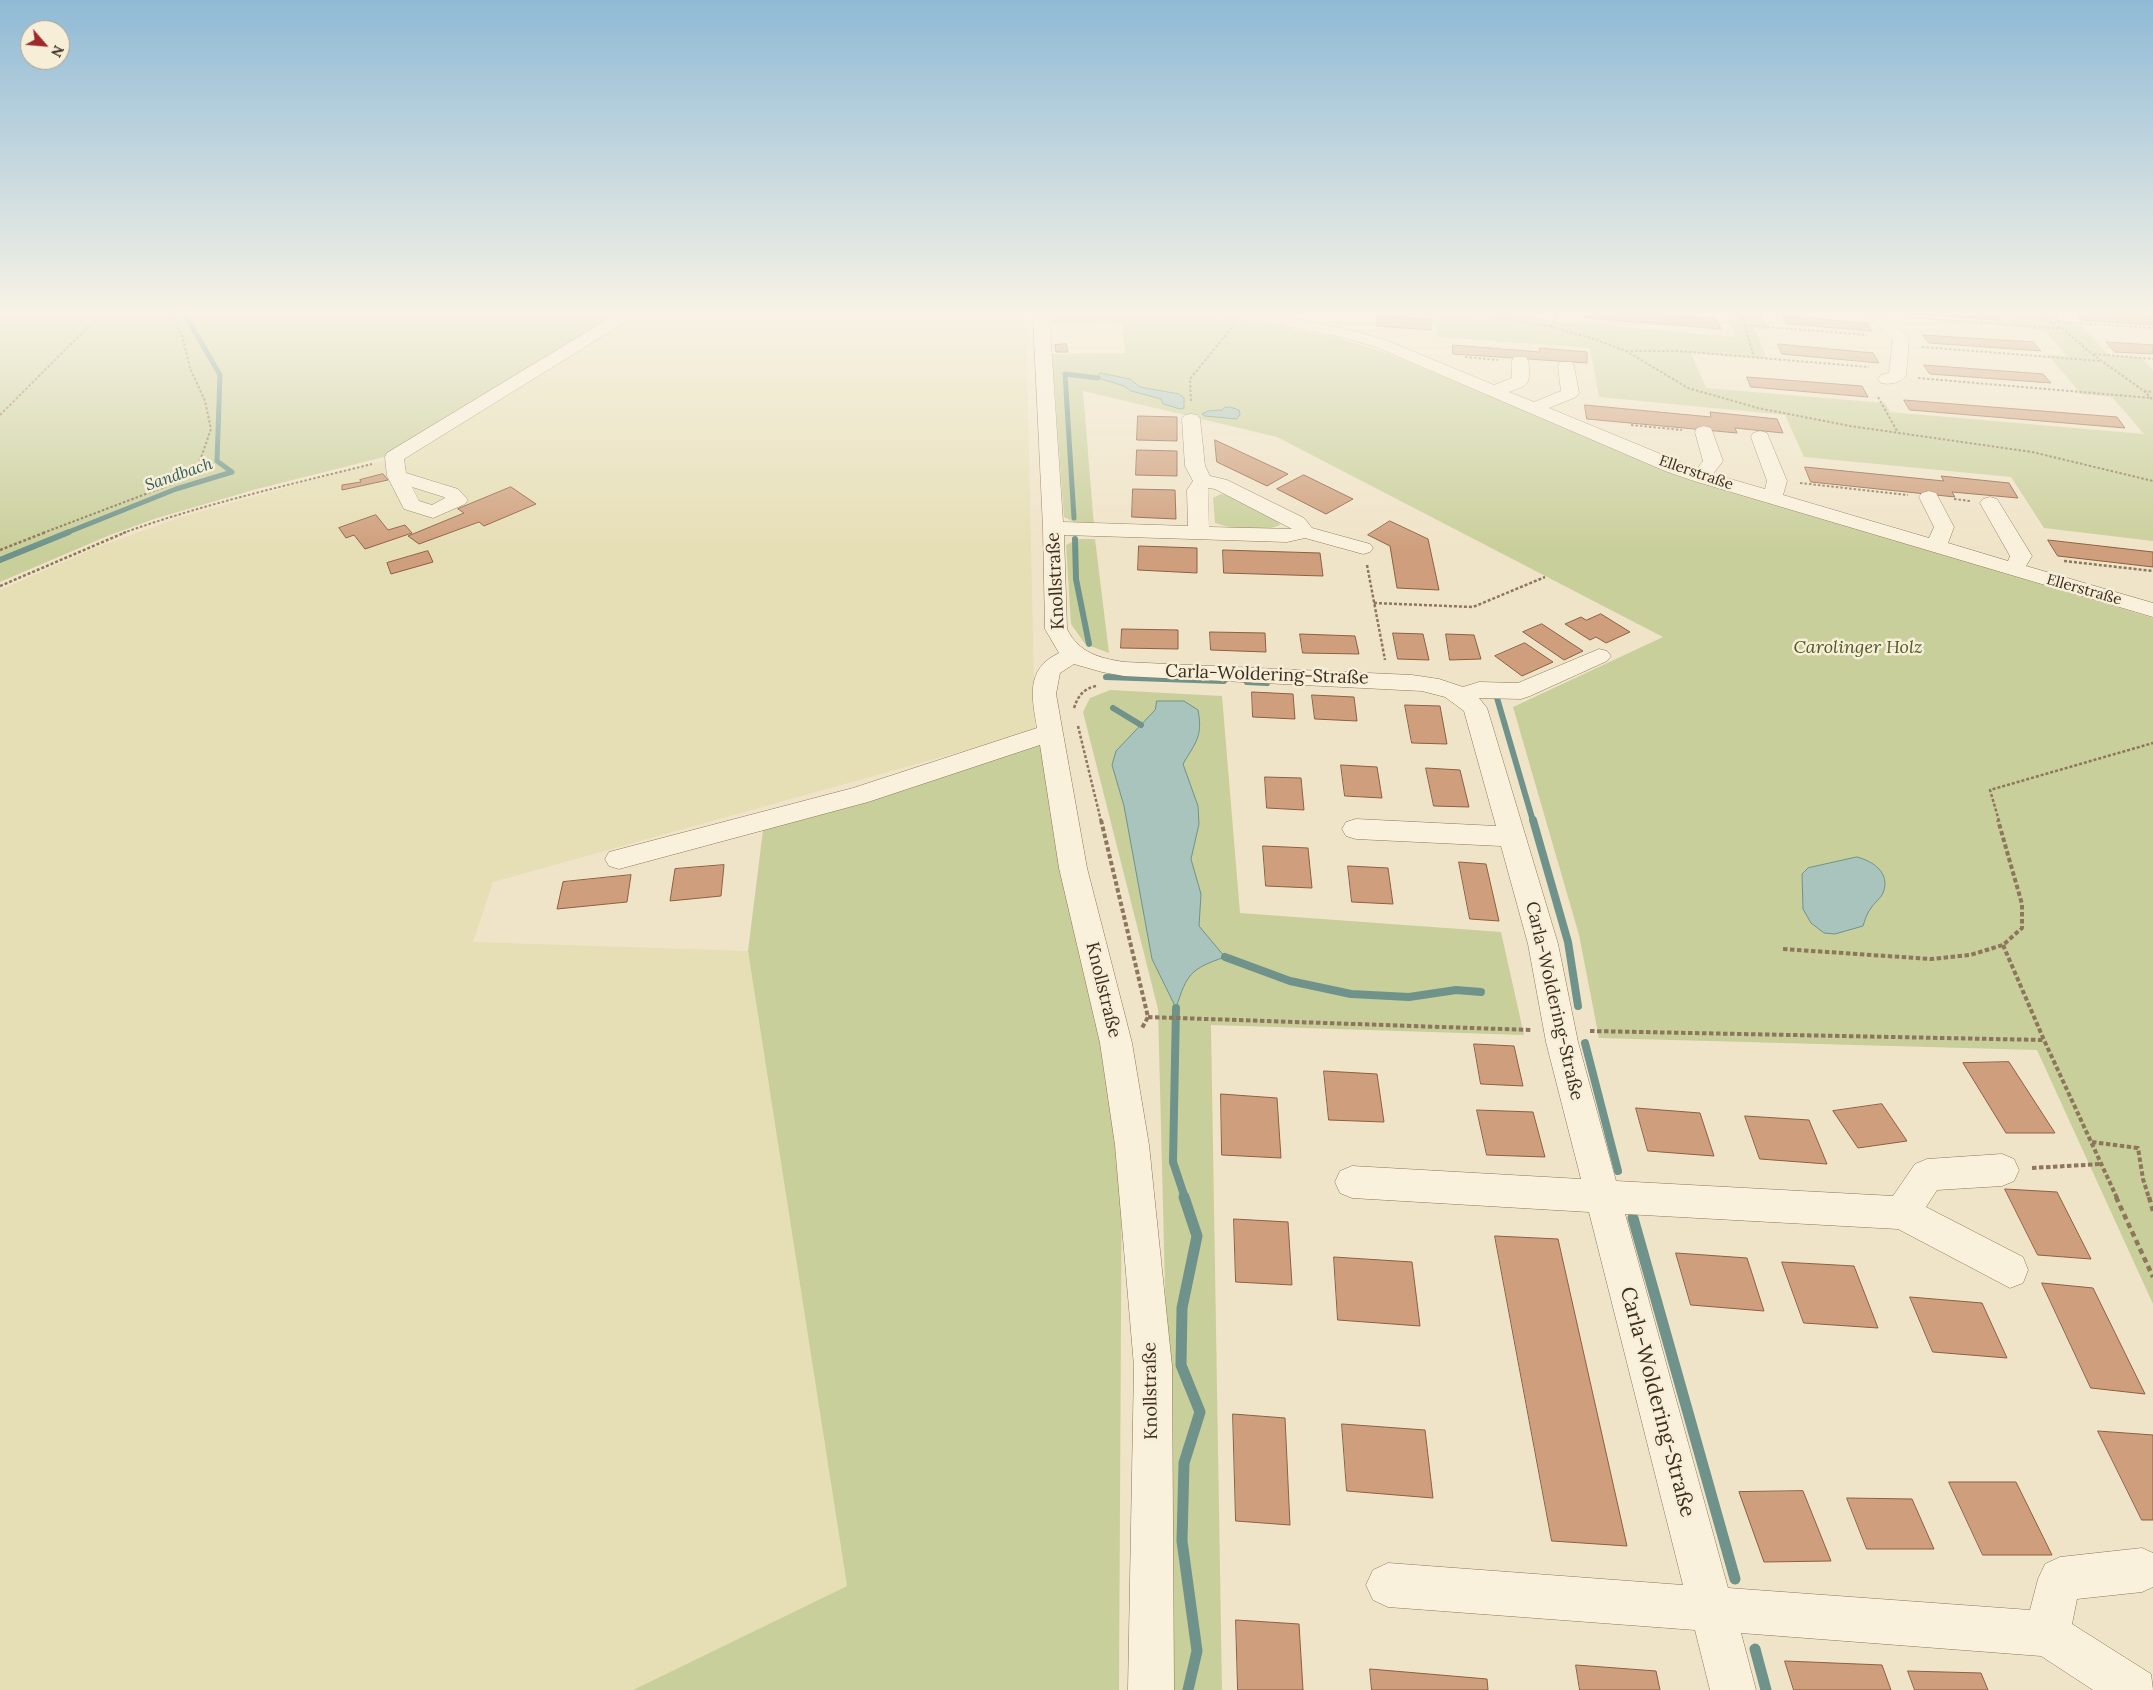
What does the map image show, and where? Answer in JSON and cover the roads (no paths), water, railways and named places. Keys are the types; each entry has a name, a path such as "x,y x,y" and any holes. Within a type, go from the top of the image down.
{"street":[{"path":"395,467 509,392"},
{"name":"Knollstraße","path":"1045,392 1053,528 1056,629 1061,643 1073,655 1054,663 1046,677 1044,694 1068,724 1073,868 1116,1044 1132,1145 1153,1366 1151,1690"},
{"name":"Ellerstraße","path":"1497,392 1672,467 1701,477 1774,489 1936,547 2018,562 2153,610"},
{"path":"1535,408 1570,392"},
{"path":"1191,419 1195,466 1203,481"},
{"path":"1701,477 1713,461 1704,432"},
{"path":"1760,437 1774,489"},
{"path":"1199,532 1197,490 1203,481"},
{"path":"1203,481 1220,484 1297,522 1305,532"},
{"path":"1929,497 1944,528 1936,547"},
{"path":"1990,503 2018,562"},
{"path":"1053,528 1287,536 1305,532 1363,548"},
{"name":"Carla-Woldering-Straße","path":"1073,655 1099,665 1124,669 1389,680 1435,685 1462,695 1474,708 1543,944 1559,1030 1733,1690"},
{"path":"1462,695 1479,690 1521,690 1599,656"},
{"path":"619,859 859,796 1068,724"},
{"path":"1356,829 1513,837"},
{"path":"1902,1213 1926,1175 2002,1170"},
{"path":"1352,1182 1902,1213 2010,1270"},
{"path":"2047,1634 2060,1579 2142,1570"},
{"path":"1388,1585 2047,1634 2135,1690"}],"water":[{"path":"1134,392 1167,392 1179,394 1184,398 1184,408 1180,409 1163,404 1161,399"},
{"path":"1230,407 1239,410 1240,414 1237,419 1205,416 1202,414 1208,411 1222,410"},
{"path":"1157,701 1184,701 1198,710 1199,733 1183,764 1198,806 1199,824 1191,859 1201,894 1199,926 1225,957 1204,965 1192,974 1183,987 1176,1008 1152,959 1124,806 1112,765 1116,751 1155,710"},
{"path":"1857,857 1874,865 1883,874 1885,886 1883,893 1870,910 1863,926 1835,934 1824,933 1811,923 1803,909 1802,874 1808,868"}],"waterway":[{"name":"Sandbach","path":"66,533 176,489 232,472 217,461 219,392"},
{"path":"1066,392 1074,518"},
{"name":"Sandbach","path":"0,560 69,532"},
{"path":"1075,539 1076,579 1089,644"},
{"path":"1106,677 1224,681"},
{"path":"1247,682 1267,683"},
{"path":"1497,698 1533,821"},
{"path":"1113,708 1141,725"},
{"path":"1533,820 1568,942 1578,1006"},
{"path":"1225,957 1290,981 1351,994 1409,997 1456,990 1481,992"},
{"path":"1176,1008 1173,1162 1185,1198"},
{"path":"1585,1043 1618,1171"},
{"path":"1184,1197 1197,1236 1182,1308 1181,1365 1200,1412 1184,1463 1182,1541 1197,1651 1188,1690"},
{"path":"1633,1218 1735,1579"},
{"path":"1755,1649 1766,1690"}],"park label":[{"name":"Carolinger Holz","path":"1858,648"}]}
